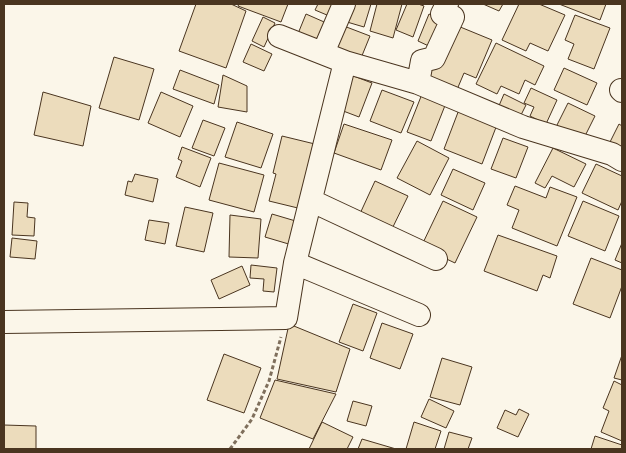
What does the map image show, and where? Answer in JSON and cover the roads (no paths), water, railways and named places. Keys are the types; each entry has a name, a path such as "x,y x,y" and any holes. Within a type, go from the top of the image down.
{"street":[{"path":"323,53 344,4"},
{"path":"418,83 422,61 434,58 453,17 442,14 447,4"},
{"path":"279,36 345,62 418,83 523,127 612,154 622,160"},
{"path":"4,322 286,318 295,263 312,201 331,114 345,62"},
{"path":"312,201 436,259"},
{"path":"295,263 419,315"}]}
